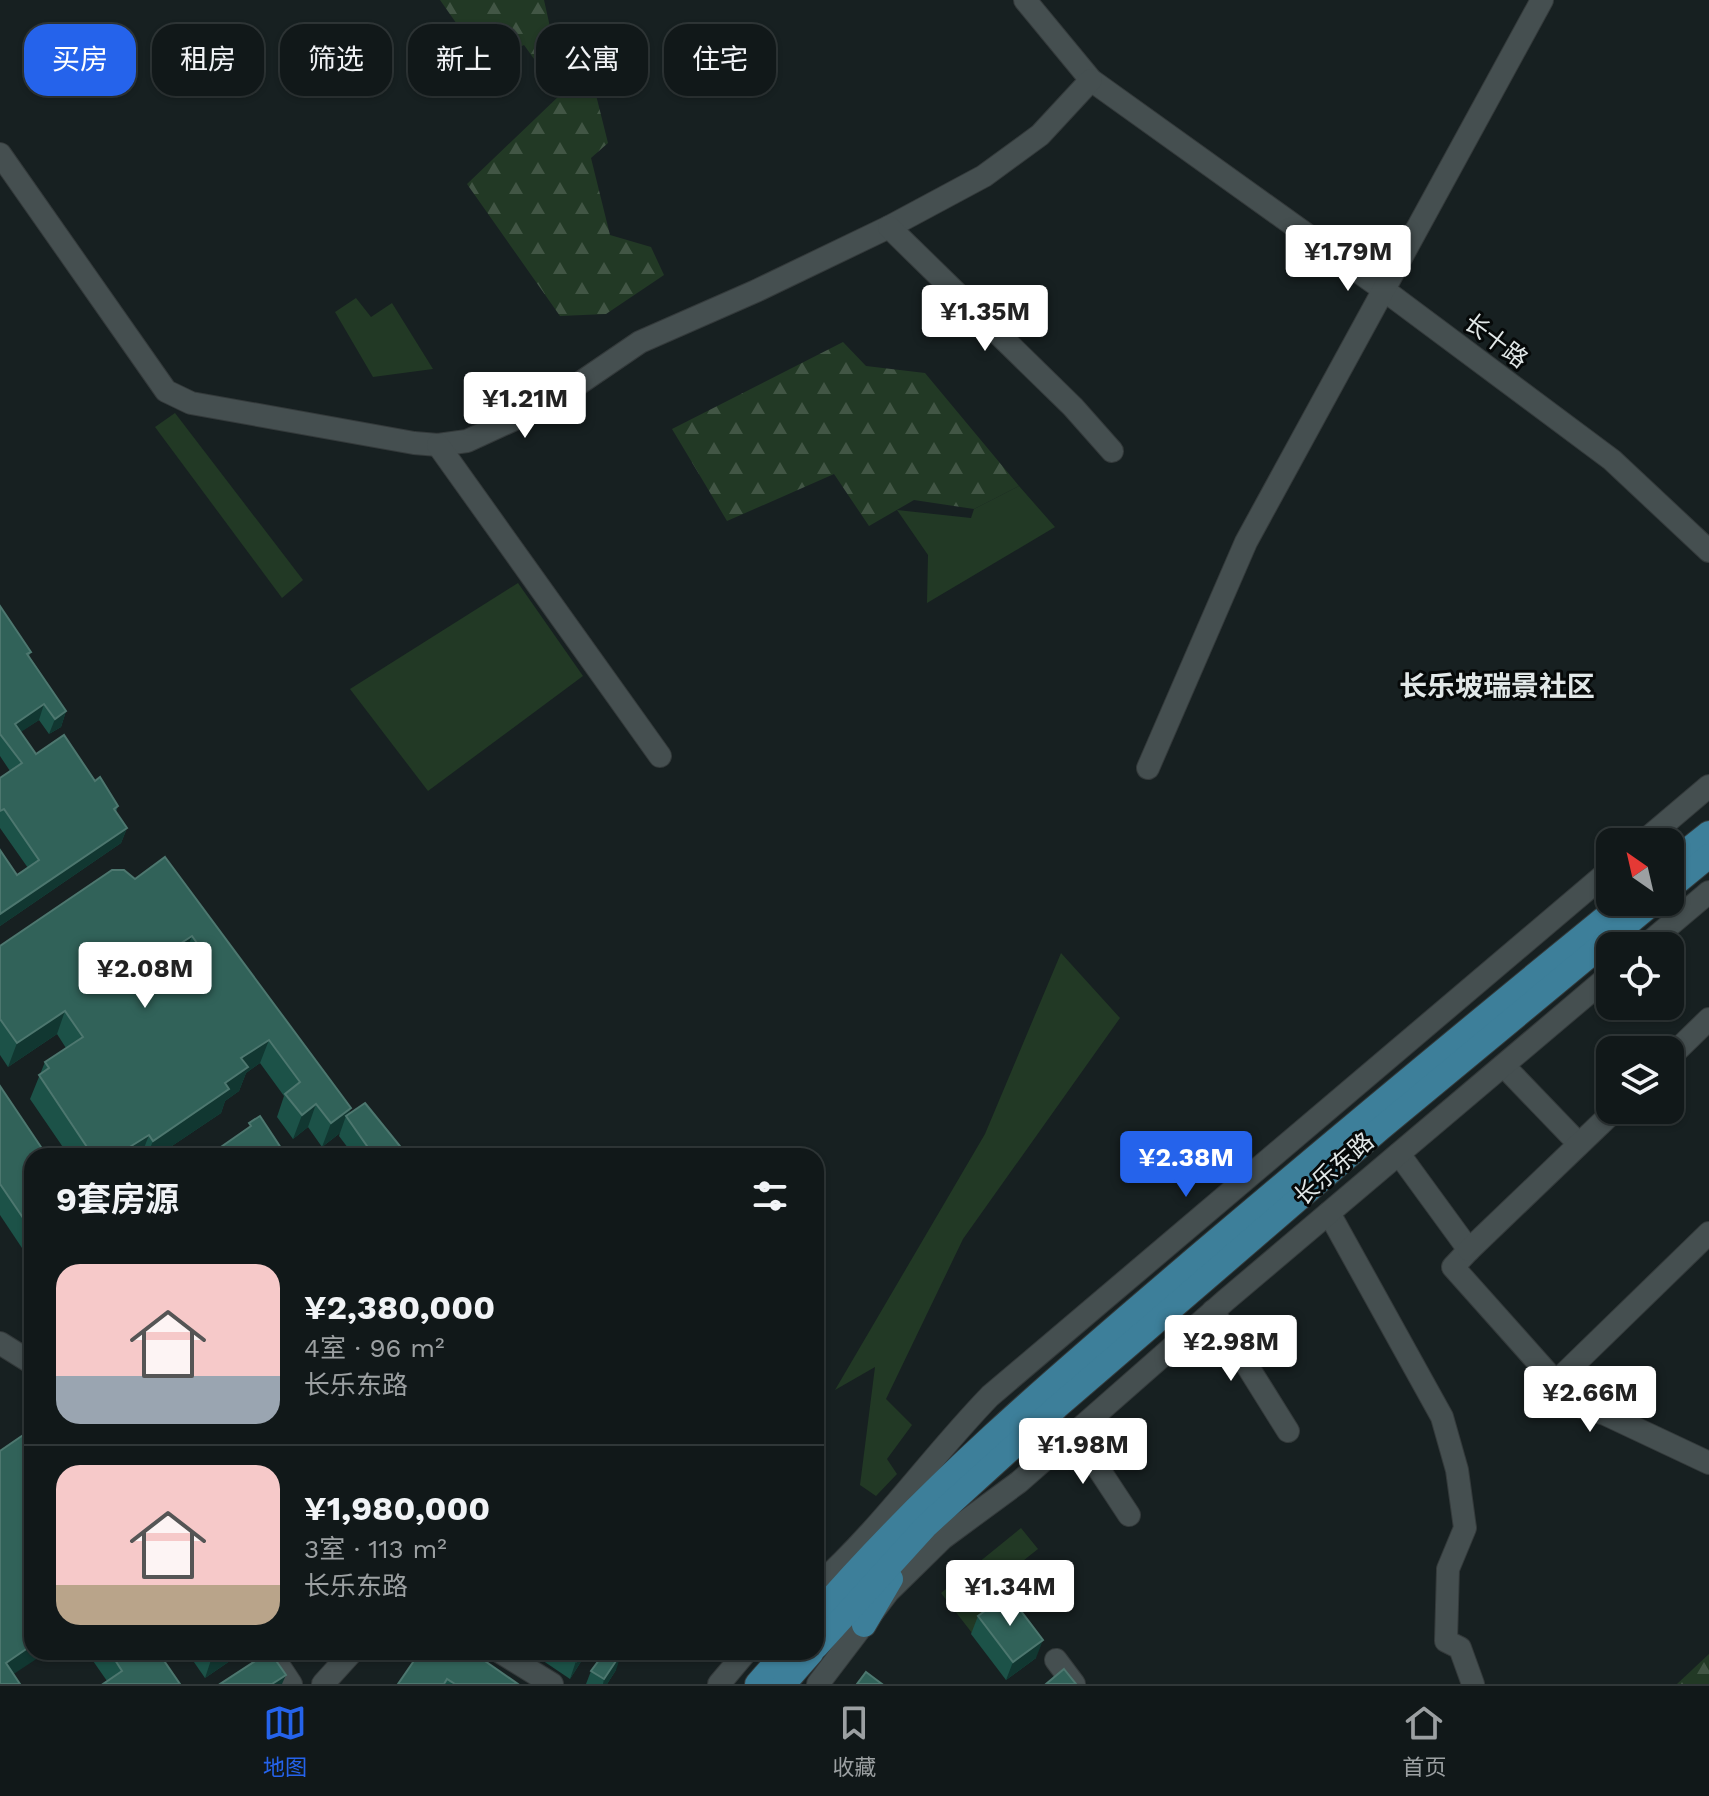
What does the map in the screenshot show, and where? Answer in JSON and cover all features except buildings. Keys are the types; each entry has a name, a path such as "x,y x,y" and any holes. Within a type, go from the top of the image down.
{"main road":[{"path":"1684,853 1709,833"},
{"path":"1684,877 1709,856"},
{"name":"长乐东路","path":"824,1607 924,1500 1065,1369 1467,1029 1607,916"},
{"name":"长乐东路","path":"824,1638 912,1541 992,1465 1185,1295 1637,916"},
{"path":"864,1625 912,1541"},
{"path":"757,1684 778,1660"},
{"path":"784,1684 805,1660"}],"street":[{"name":"长十路","path":"1025,0 1091,80 1384,290 1612,460 1709,551"},
{"path":"1148,768 1246,542 1542,0"},
{"path":"0,154 166,391 191,403 438,445 467,441 552,402 640,342 889,227 984,176 1040,135 1091,80"},
{"path":"889,227 1073,407 1112,451"},
{"path":"438,445 660,756"},
{"path":"1660,828 1709,786"},
{"path":"824,1579 884,1518 958,1429 990,1396 1596,882"},
{"path":"1662,932 1709,892"},
{"path":"818,1684 888,1592 943,1538 1019,1482 1213,1311 1596,987"},
{"path":"1684,1043 1709,1019"},
{"path":"1504,1066 1579,1144"},
{"path":"1552,1378 1453,1267 1600,1124"},
{"path":"1399,1154 1469,1250"},
{"path":"1329,1213 1442,1417 1457,1470 1465,1528 1448,1569 1446,1641 1460,1648 1473,1684"},
{"path":"1709,1233 1562,1376 1552,1378 1544,1388 1548,1397 1605,1414 1709,1463"},
{"path":"1213,1311 1288,1431"},
{"path":"0,1343 24,1358"},
{"path":"1075,1433 1129,1515"},
{"path":"275,1660 291,1684"},
{"path":"323,1684 345,1660"},
{"path":"513,1660 552,1684"},
{"path":"719,1684 739,1660"},
{"path":"1056,1660 1074,1684"}],"green space":[{"path":"440,0 544,0 549,24 536,24 536,62 524,45 520,47 520,24 457,24"},
{"path":"559,96 596,96 608,143 591,158 610,235 651,247 664,275 606,314 560,316 467,184"},
{"path":"356,298 371,317 392,303 433,369 373,377 335,312"},
{"path":"843,342 866,366 925,373 1019,486 974,509 914,500 869,526 834,474 727,521 672,429"},
{"path":"175,413 303,580 282,598 155,427"},
{"path":"1019,486 1055,527 927,603 928,555 897,510 971,518 974,509"},
{"path":"518,583 583,676 428,791 350,689"},
{"path":"1061,953 1120,1018 963,1239 886,1399 912,1425 887,1459 897,1474 876,1496 860,1485 875,1367 835,1390 985,1134"},
{"path":"1021,1528 1038,1549 1003,1577 994,1618 972,1633 941,1593"},
{"path":"1709,1654 1709,1684 1677,1684"}],"district":[{"name":"长乐坡瑞景社区","path":"1497,686"}]}
